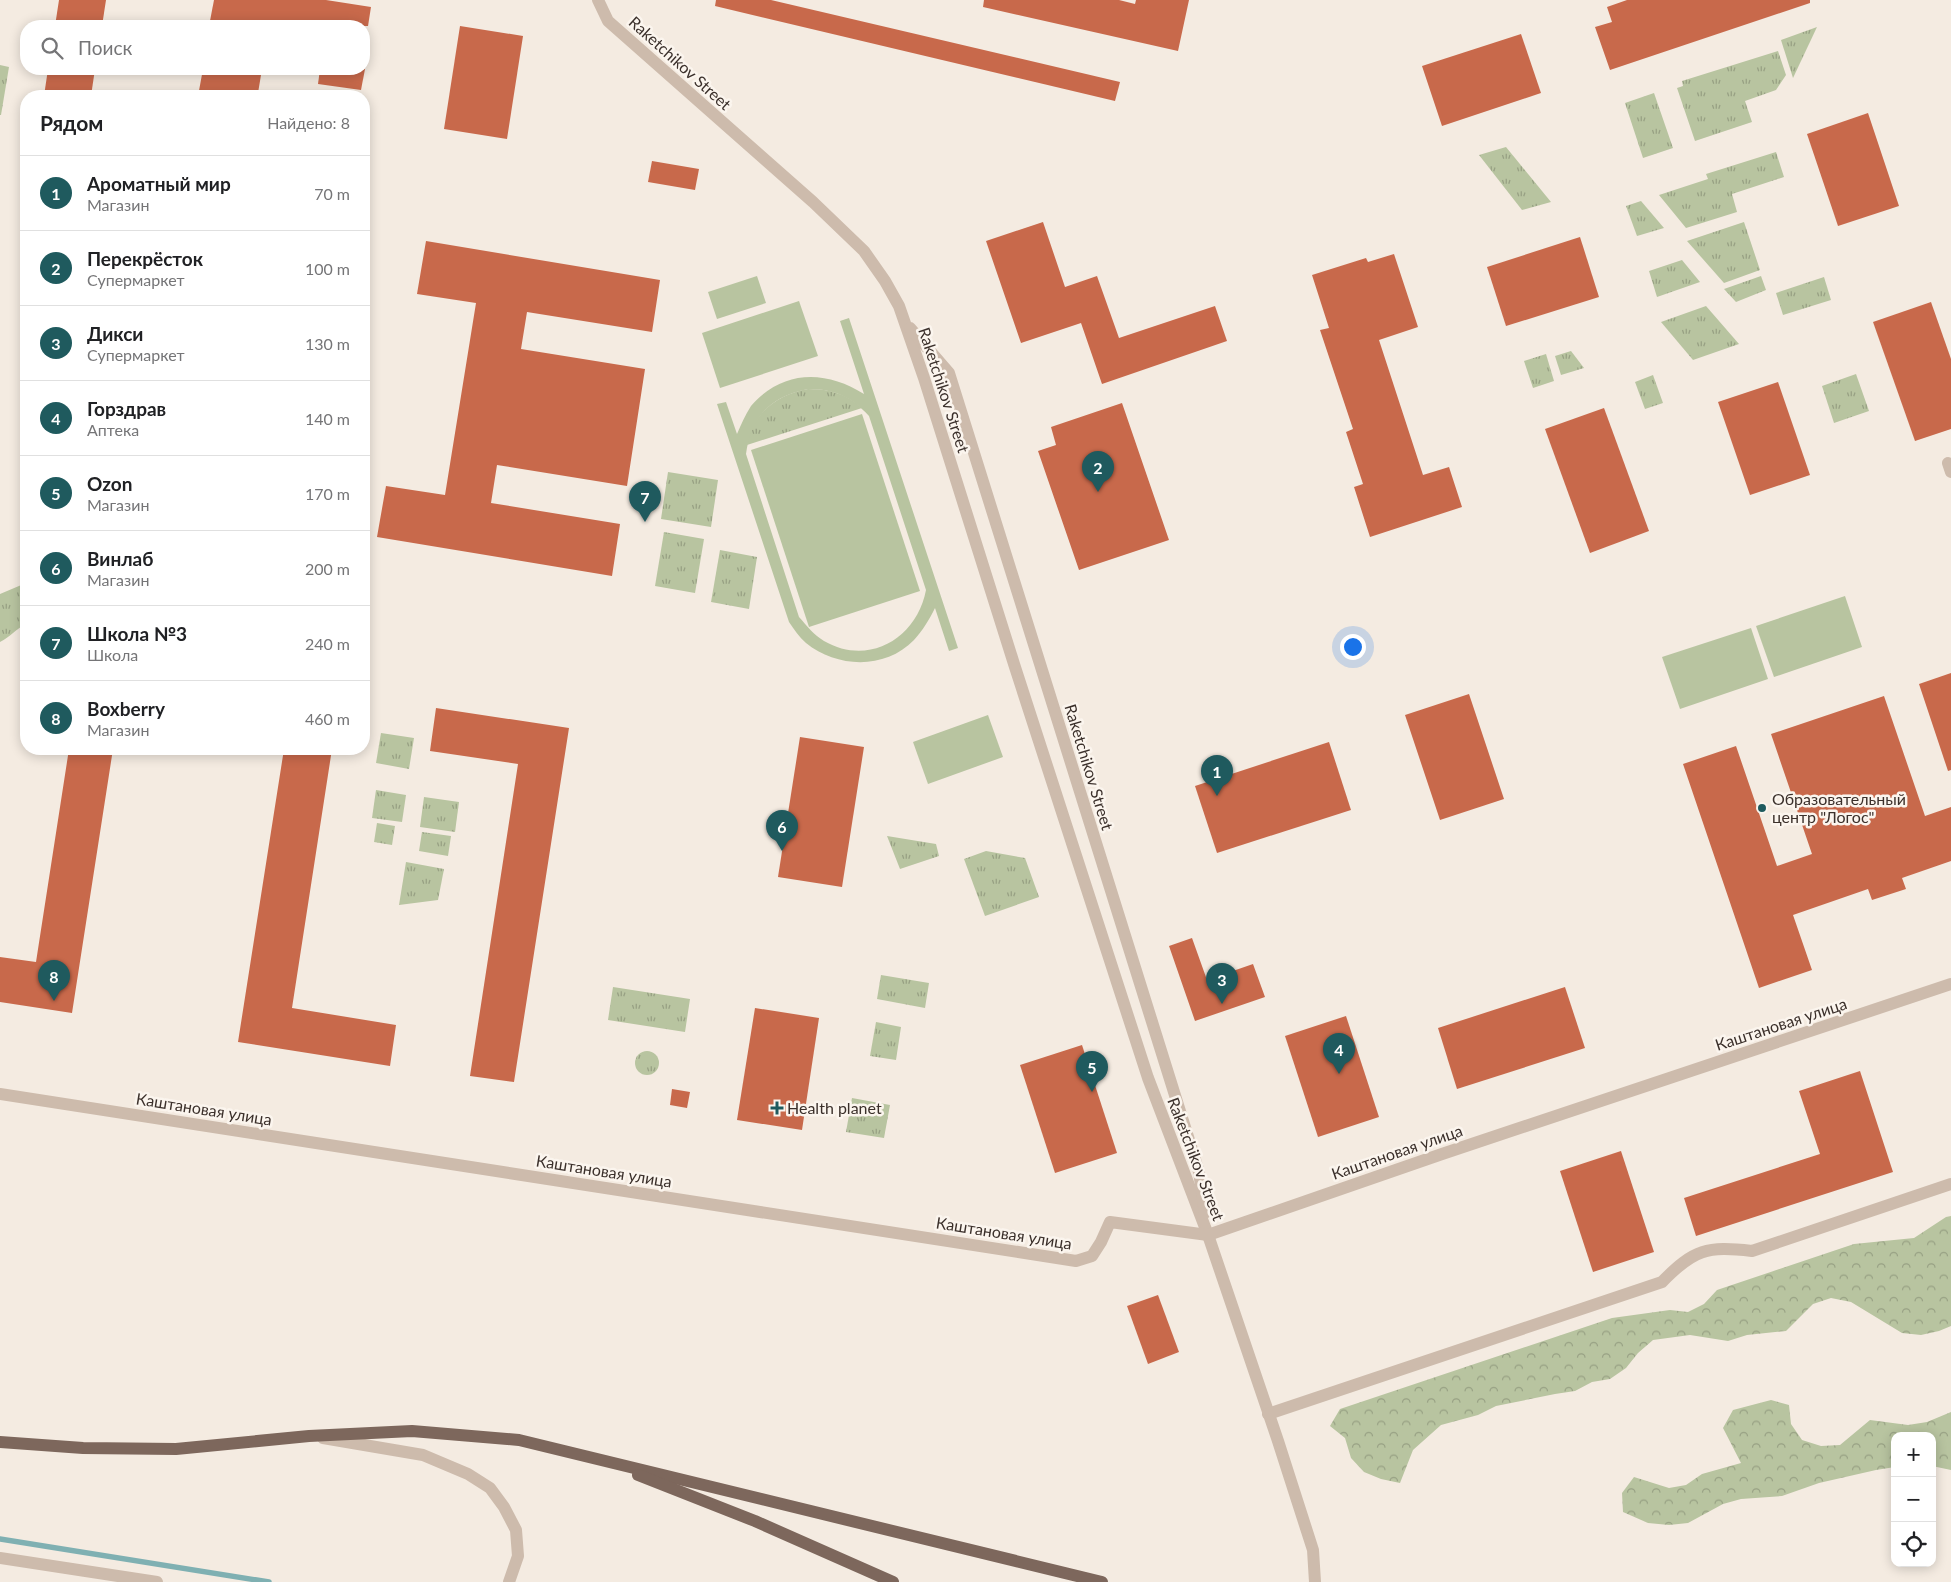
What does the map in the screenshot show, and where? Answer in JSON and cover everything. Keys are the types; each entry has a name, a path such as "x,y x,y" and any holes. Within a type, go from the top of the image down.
{"main road":[{"path":"0,1442 83,1448 176,1450 309,1436 412,1432 519,1440 1102,1582"},
{"path":"589,1456 755,1520 893,1582"}],"street":[{"name":"Raketchikov Street","path":"598,0 608,21 813,202 864,252 885,281 899,306 924,378 1145,1069 1208,1236 1278,1440 1313,1550 1316,1582"},
{"name":"Raketchikov Street","path":"905,323 948,373 1199,1172 1208,1236"},
{"name":"Каштановая улица","path":"0,1094 1076,1261 1092,1256 1110,1222 1208,1236 1442,1154 1951,984"},
{"path":"1268,1414 1662,1282 1680,1263 1699,1252 1724,1248 1752,1251 1951,1184"},
{"path":"309,1436 423,1455 468,1474 490,1488 504,1506 516,1530 518,1556 509,1582"},
{"path":"0,1558 157,1582"}],"green space":[{"path":"1817,27 1793,78 1781,40"},
{"path":"1778,51 1786,75 1776,90 1745,101 1752,122 1695,141 1677,88 1683,86 1682,81"},
{"path":"0,65 9,67 1,115 0,115"},
{"path":"1654,93 1673,148 1643,158 1625,103"},
{"path":"1506,147 1551,202 1522,210 1479,155"},
{"path":"1776,152 1784,177 1732,194 1737,212 1686,228 1659,195 1708,179 1706,174"},
{"path":"1641,201 1664,228 1637,236 1626,206"},
{"path":"1744,222 1760,270 1724,283 1687,241"},
{"path":"1682,260 1700,282 1657,297 1649,271"},
{"path":"757,276 766,303 717,319 708,292"},
{"path":"1761,276 1766,290 1736,302 1724,289"},
{"path":"1824,277 1831,300 1783,315 1776,293"},
{"path":"799,301 818,356 720,388 702,333"},
{"path":"1706,306 1739,344 1693,360 1661,322"},
{"path":"849,318 958,648 949,651 935,608 914,640 902,650 889,657 875,661 846,661 818,651 803,641 789,622 717,404 726,402 737,434 751,406 763,394 777,385 791,380 805,377 820,377 850,386 864,394 840,321","holes":["817,389 842,395 863,409 869,416 926,590 921,607 913,622 902,634 889,643 874,649 858,651 841,648 824,641 799,617 746,454 753,429 765,410 773,403 795,392"]},
{"path":"1571,351 1584,368 1561,375 1555,356"},
{"path":"1546,354 1554,381 1533,388 1524,361"},
{"path":"1856,374 1869,411 1834,423 1822,386"},
{"path":"1653,375 1663,403 1645,409 1635,382"},
{"path":"808,389 823,390 843,395 862,408 747,445 754,423 768,407 787,395"},
{"path":"862,414 920,591 809,627 751,450"},
{"path":"668,472 718,480 711,527 661,519"},
{"path":"664,532 704,539 695,593 655,586"},
{"path":"720,550 757,557 749,609 711,602"},
{"path":"20,586 20,627 0,642 0,594"},
{"path":"1845,596 1862,647 1774,677 1756,626"},
{"path":"1751,628 1768,679 1680,709 1662,657"},
{"path":"988,715 1003,757 928,784 913,742"},
{"path":"381,733 414,738 409,769 376,763"},
{"path":"376,790 406,795 402,822 372,818"},
{"path":"424,797 459,802 455,832 420,827"},
{"path":"377,823 395,826 392,845 374,842"},
{"path":"422,832 451,836 448,856 419,851"},
{"path":"887,836 936,844 939,856 900,869"},
{"path":"986,851 1025,858 1039,897 985,916 964,859"},
{"path":"406,862 444,869 438,900 399,905"},
{"path":"881,975 929,983 925,1008 877,999"},
{"path":"613,987 690,999 685,1032 608,1020"},
{"path":"876,1022 901,1027 896,1060 870,1056"},
{"path":"647,1051 656,1054 659,1063 656,1072 647,1075 638,1072 635,1063 638,1054"},
{"path":"852,1098 890,1105 884,1138 846,1132"},
{"path":"1951,1216 1951,1326 1939,1331 1921,1335 1902,1333 1851,1302 1831,1298 1813,1304 1786,1331 1747,1335 1728,1341 1690,1335 1653,1340 1638,1353 1626,1368 1610,1379 1592,1382 1575,1391 1496,1406 1478,1415 1441,1425 1413,1450 1400,1483 1381,1479 1364,1472 1351,1458 1345,1438 1330,1426 1340,1409 1612,1318 1670,1310 1688,1312 1704,1304 1717,1290 1854,1244 1914,1238 1946,1217"},
{"path":"1771,1400 1789,1405 1791,1424 1802,1440 1821,1446 1840,1445 1870,1420 1908,1425 1927,1422 1951,1412 1951,1470 1936,1467 1936,1432 1891,1432 1891,1468 1819,1483 1782,1496 1741,1499 1723,1504 1688,1523 1669,1525 1648,1523 1623,1512 1622,1493 1634,1477 1669,1488 1686,1485 1702,1474 1741,1463 1723,1428 1733,1410"}],"building":[{"path":"59,0 106,0 103,20 56,20"},
{"path":"214,0 326,0 371,7 369,20 210,20"},
{"path":"716,0 771,0 1120,82 1115,101 715,6"},
{"path":"984,0 1119,0 1135,4 1136,0 1189,0 1178,51 983,7"},
{"path":"1627,0 1810,0 1810,3 1610,70 1595,27 1612,22 1607,7"},
{"path":"460,26 523,36 507,139 444,129"},
{"path":"1521,34 1541,93 1442,126 1422,66"},
{"path":"47,75 94,75 92,90 45,90"},
{"path":"202,75 261,75 258,90 199,90"},
{"path":"319,75 364,75 361,90 318,84"},
{"path":"1868,113 1899,206 1838,226 1807,134"},
{"path":"652,161 699,169 695,190 648,182"},
{"path":"1043,222 1065,287 1097,276 1119,338 1215,306 1227,341 1102,384 1081,323 1021,343 986,241"},
{"path":"1580,237 1599,297 1506,326 1487,267"},
{"path":"426,241 660,280 652,332 527,312 521,349 645,369 627,486 497,465 491,503 620,524 612,576 377,537 386,486 445,495 476,303 417,294"},
{"path":"1394,254 1418,327 1379,340 1423,475 1449,467 1462,507 1370,537 1354,487 1363,484 1346,432 1353,429 1320,330 1329,328 1312,275 1366,258 1368,262"},
{"path":"1931,302 1951,359 1951,429 1915,441 1873,322"},
{"path":"1778,382 1810,475 1750,495 1718,402"},
{"path":"1122,403 1169,540 1079,570 1038,451 1056,445 1051,427"},
{"path":"1604,408 1649,531 1590,553 1545,429"},
{"path":"1951,673 1951,770 1948,771 1919,684"},
{"path":"1469,694 1504,799 1440,820 1405,715"},
{"path":"1884,696 1925,816 1951,807 1951,861 1902,878 1906,889 1872,900 1868,889 1793,915 1812,970 1759,988 1683,764 1736,746 1777,866 1812,854 1771,734"},
{"path":"436,708 569,728 514,1082 470,1076 518,764 430,751"},
{"path":"800,737 864,747 842,887 778,877"},
{"path":"1329,742 1351,810 1217,853 1195,786"},
{"path":"68,755 112,755 72,1013 0,1002 0,957 36,962"},
{"path":"283,755 331,755 292,1008 396,1025 390,1066 238,1042"},
{"path":"1192,938 1207,980 1253,964 1265,997 1195,1021 1169,946"},
{"path":"1565,987 1585,1048 1457,1089 1438,1028"},
{"path":"755,1008 819,1018 802,1130 737,1120"},
{"path":"1346,1016 1379,1117 1318,1137 1285,1036"},
{"path":"1082,1045 1117,1153 1055,1173 1020,1065"},
{"path":"1860,1071 1893,1172 1696,1236 1684,1198 1820,1154 1799,1091"},
{"path":"672,1089 690,1092 687,1108 670,1105"},
{"path":"1621,1151 1654,1252 1593,1272 1560,1171"},
{"path":"1158,1295 1179,1352 1148,1364 1127,1306"}],"waterway":[{"path":"0,1539 269,1582"}],"place":[{"name":"Перекрёсток","path":"1098,492"},
{"name":"Школа №3","path":"645,522"},
{"name":"Ароматный мир","path":"1217,796"},
{"name":"Образовательный центр \"Логос\"","path":"1762,808"},
{"name":"Винлаб","path":"782,851"},
{"name":"Boxberry","path":"54,1001"},
{"name":"Дикси","path":"1222,1004"},
{"name":"Горздрав","path":"1339,1074"},
{"name":"Ozon","path":"1092,1092"},
{"name":"Health planet","path":"777,1108"}]}
